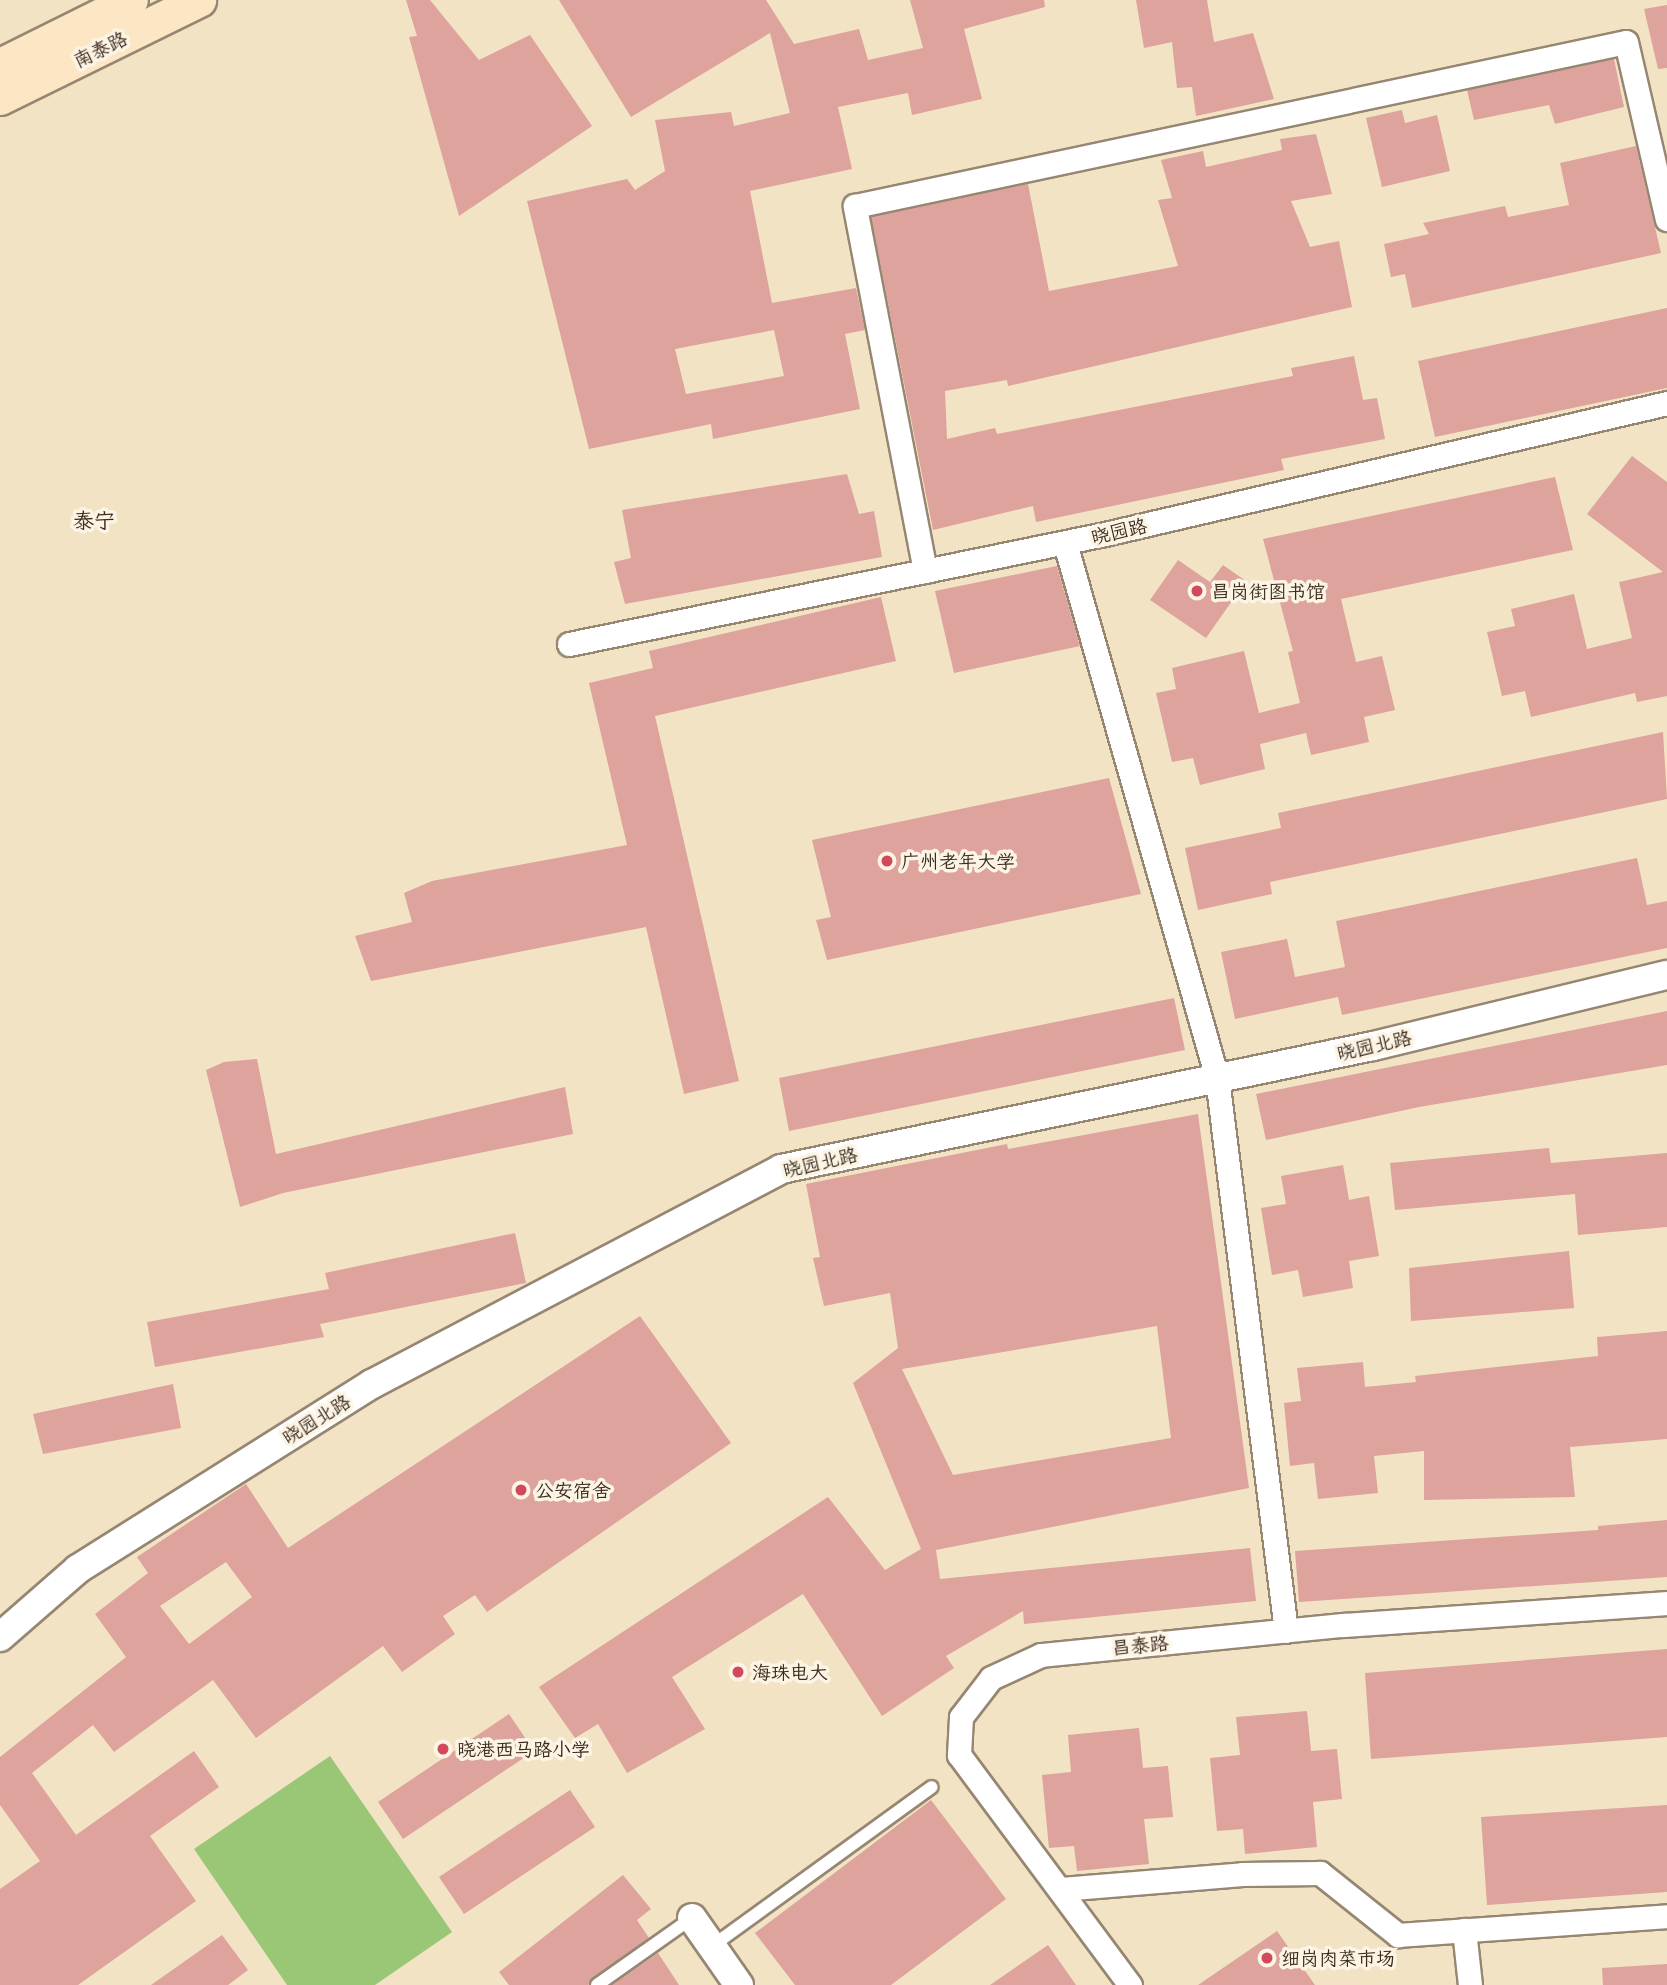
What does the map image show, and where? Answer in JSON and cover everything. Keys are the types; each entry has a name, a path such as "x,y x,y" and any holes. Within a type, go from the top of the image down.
{"main road":[{"name":"南泰路","path":"0,65 131,0"},
{"name":"南泰路","path":"0,98 199,0"}],"street":[{"path":"925,571 855,206 1626,42 1667,219"},
{"name":"晓园路","path":"569,644 1065,543 1667,403"},
{"path":"1065,543 1217,1078 1286,1631"},
{"name":"晓园北路","path":"0,1637 78,1569 372,1384 781,1169 1217,1078 1667,975"},
{"name":"昌泰路","path":"1130,1985 959,1755 961,1717 991,1678 1041,1655 1286,1631 1667,1603"},
{"path":"1061,1889 1242,1874 1320,1873 1398,1935 1667,1916"},
{"path":"692,1918 739,1985"},
{"path":"1464,1930 1470,1985"}],"lane":[{"path":"712,1946 932,1787"},
{"path":"597,1985 692,1918"}],"green space":[{"path":"330,1756 452,1932 375,1985 287,1985 194,1849"}],"building":[{"path":"406,0 430,0 479,60 530,35 592,126 459,216 409,37 417,36"},
{"path":"559,0 766,0 794,44 859,29 868,60 923,48 910,0 1044,0 1045,7 964,29 982,99 912,115 908,93 838,107 852,169 750,191 772,303 856,288 865,330 845,334 860,409 713,439 711,424 589,449 527,201 627,179 635,190 665,171 655,120 731,112 734,126 790,113 770,33 631,117","holes":["774,330 784,376 686,394 675,349"]},
{"path":"1136,0 1207,0 1214,42 1253,33 1274,99 1196,116 1192,87 1177,88 1172,42 1144,48"},
{"path":"1667,5 1667,68 1658,69 1644,9"},
{"path":"1614,59 1624,107 1555,124 1549,105 1474,120 1467,90"},
{"path":"1402,110 1405,123 1437,115 1450,171 1382,187 1366,118"},
{"path":"1316,134 1332,194 1291,201 1310,247 1339,241 1352,307 1008,386 1007,380 945,391 947,439 995,428 997,434 1293,376 1291,368 1354,356 1363,400 1377,398 1385,439 1281,459 1284,470 1036,522 1033,506 933,530 871,217 1028,184 1049,291 1178,266 1158,200 1172,198 1161,160 1203,151 1206,167 1282,150 1280,139"},
{"path":"1636,146 1661,253 1412,308 1405,274 1391,277 1384,244 1429,234 1423,223 1505,206 1508,217 1569,205 1560,163"},
{"path":"1667,308 1667,388 1435,437 1418,361"},
{"path":"1632,456 1667,482 1667,696 1637,702 1635,693 1531,717 1525,691 1502,696 1487,632 1515,626 1511,609 1574,594 1587,649 1632,638 1619,582 1663,572 1587,514"},
{"path":"847,474 859,514 874,511 882,557 625,604 614,562 631,558 622,510"},
{"path":"1555,477 1573,550 1341,599 1356,662 1382,656 1395,710 1364,717 1369,742 1311,755 1306,733 1260,744 1265,769 1200,785 1193,758 1172,762 1156,693 1176,689 1172,668 1244,651 1259,713 1300,703 1288,652 1293,651 1263,539"},
{"name":"昌岗街图书馆","path":"1178,560 1210,582 1223,565 1246,581 1206,638 1150,600"},
{"path":"1057,566 1080,646 954,673 935,591"},
{"path":"881,597 896,661 655,716 739,1081 684,1094 646,927 371,981 355,936 412,922 404,893 432,881 627,845 589,683 653,668 649,651"},
{"path":"1663,732 1667,799 1270,882 1272,894 1198,910 1185,848 1281,828 1278,813"},
{"path":"1109,778 1141,894 827,960 816,920 831,917 812,840"},
{"path":"1637,858 1647,905 1667,901 1667,948 1342,1015 1338,997 1235,1019 1221,952 1287,939 1295,977 1345,967 1336,921"},
{"path":"1174,998 1185,1050 789,1131 779,1078"},
{"path":"1667,1011 1667,1065 1419,1107 1266,1140 1256,1094"},
{"path":"257,1059 276,1154 565,1087 573,1134 283,1193 240,1207 206,1070 224,1062"},
{"path":"1198,1114 1249,1488 936,1550 940,1579 1250,1548 1256,1601 1024,1624 1023,1611 946,1656 954,1668 882,1716 803,1594 672,1677 705,1729 627,1773 598,1724 575,1738 539,1687 828,1497 885,1570 921,1549 853,1383 898,1348 890,1293 824,1306 813,1258 820,1257 806,1184 1007,1144 1008,1149","holes":["1157,1326 1171,1438 953,1475 902,1369"]},
{"path":"1549,1148 1551,1163 1667,1153 1667,1227 1578,1235 1575,1194 1395,1210 1390,1163"},
{"path":"1343,1165 1349,1200 1369,1196 1379,1256 1349,1261 1353,1288 1303,1297 1298,1270 1272,1275 1261,1208 1286,1204 1281,1176"},
{"path":"515,1233 526,1283 320,1324 324,1337 155,1367 147,1322 329,1289 325,1273"},
{"path":"1569,1251 1574,1308 1411,1321 1409,1268"},
{"path":"640,1316 731,1443 487,1612 475,1595 443,1616 455,1634 402,1672 383,1646 256,1738 213,1680 114,1752 93,1725 32,1773 76,1835 194,1751 219,1787 150,1836 196,1901 78,1985 0,1985 0,1889 40,1861 0,1805 0,1757 126,1657 95,1614 148,1573 137,1557 246,1484 288,1548","holes":["226,1562 252,1597 189,1644 160,1606"]},
{"path":"1667,1331 1667,1439 1570,1447 1575,1497 1424,1500 1424,1451 1374,1456 1378,1493 1318,1499 1314,1463 1290,1466 1284,1403 1301,1401 1297,1368 1363,1362 1365,1387 1416,1382 1415,1376 1598,1356 1597,1337"},
{"path":"173,1384 181,1428 43,1454 33,1414"},
{"path":"1667,1520 1667,1577 1299,1602 1295,1551 1598,1530 1598,1526"},
{"path":"1667,1649 1667,1737 1371,1759 1365,1673"},
{"path":"1307,1711 1311,1751 1337,1749 1342,1799 1313,1802 1317,1847 1245,1854 1243,1829 1217,1831 1210,1758 1240,1755 1236,1717"},
{"path":"509,1714 534,1751 403,1839 378,1802"},
{"path":"1139,1728 1143,1768 1168,1766 1173,1817 1144,1819 1149,1864 1077,1871 1074,1846 1049,1848 1042,1775 1071,1772 1068,1735"},
{"path":"570,1790 595,1827 464,1914 439,1877"},
{"path":"931,1800 1006,1899 891,1985 795,1985 755,1933"},
{"path":"1667,1805 1667,1892 1487,1905 1481,1817"},
{"path":"623,1875 651,1909 637,1920 649,1938 588,1985 509,1985 499,1972"},
{"name":"细岗肉菜市场","path":"1277,1931 1315,1985 1198,1985"},
{"path":"222,1935 248,1970 228,1985 151,1985"},
{"path":"1048,1945 1076,1985 990,1985"},
{"path":"658,1953 679,1985 612,1985"},
{"path":"1667,1964 1667,1985 1603,1985 1602,1968"}],"place":[{"name":"昌岗街图书馆","path":"1197,591"},
{"name":"广州老年大学","path":"887,861"},
{"name":"公安宿舍","path":"521,1490"},
{"name":"海珠电大","path":"738,1672"},
{"name":"晓港西马路小学","path":"443,1749"},
{"name":"细岗肉菜市场","path":"1267,1958"}],"district":[{"name":"泰宁","path":"94,520"}]}
